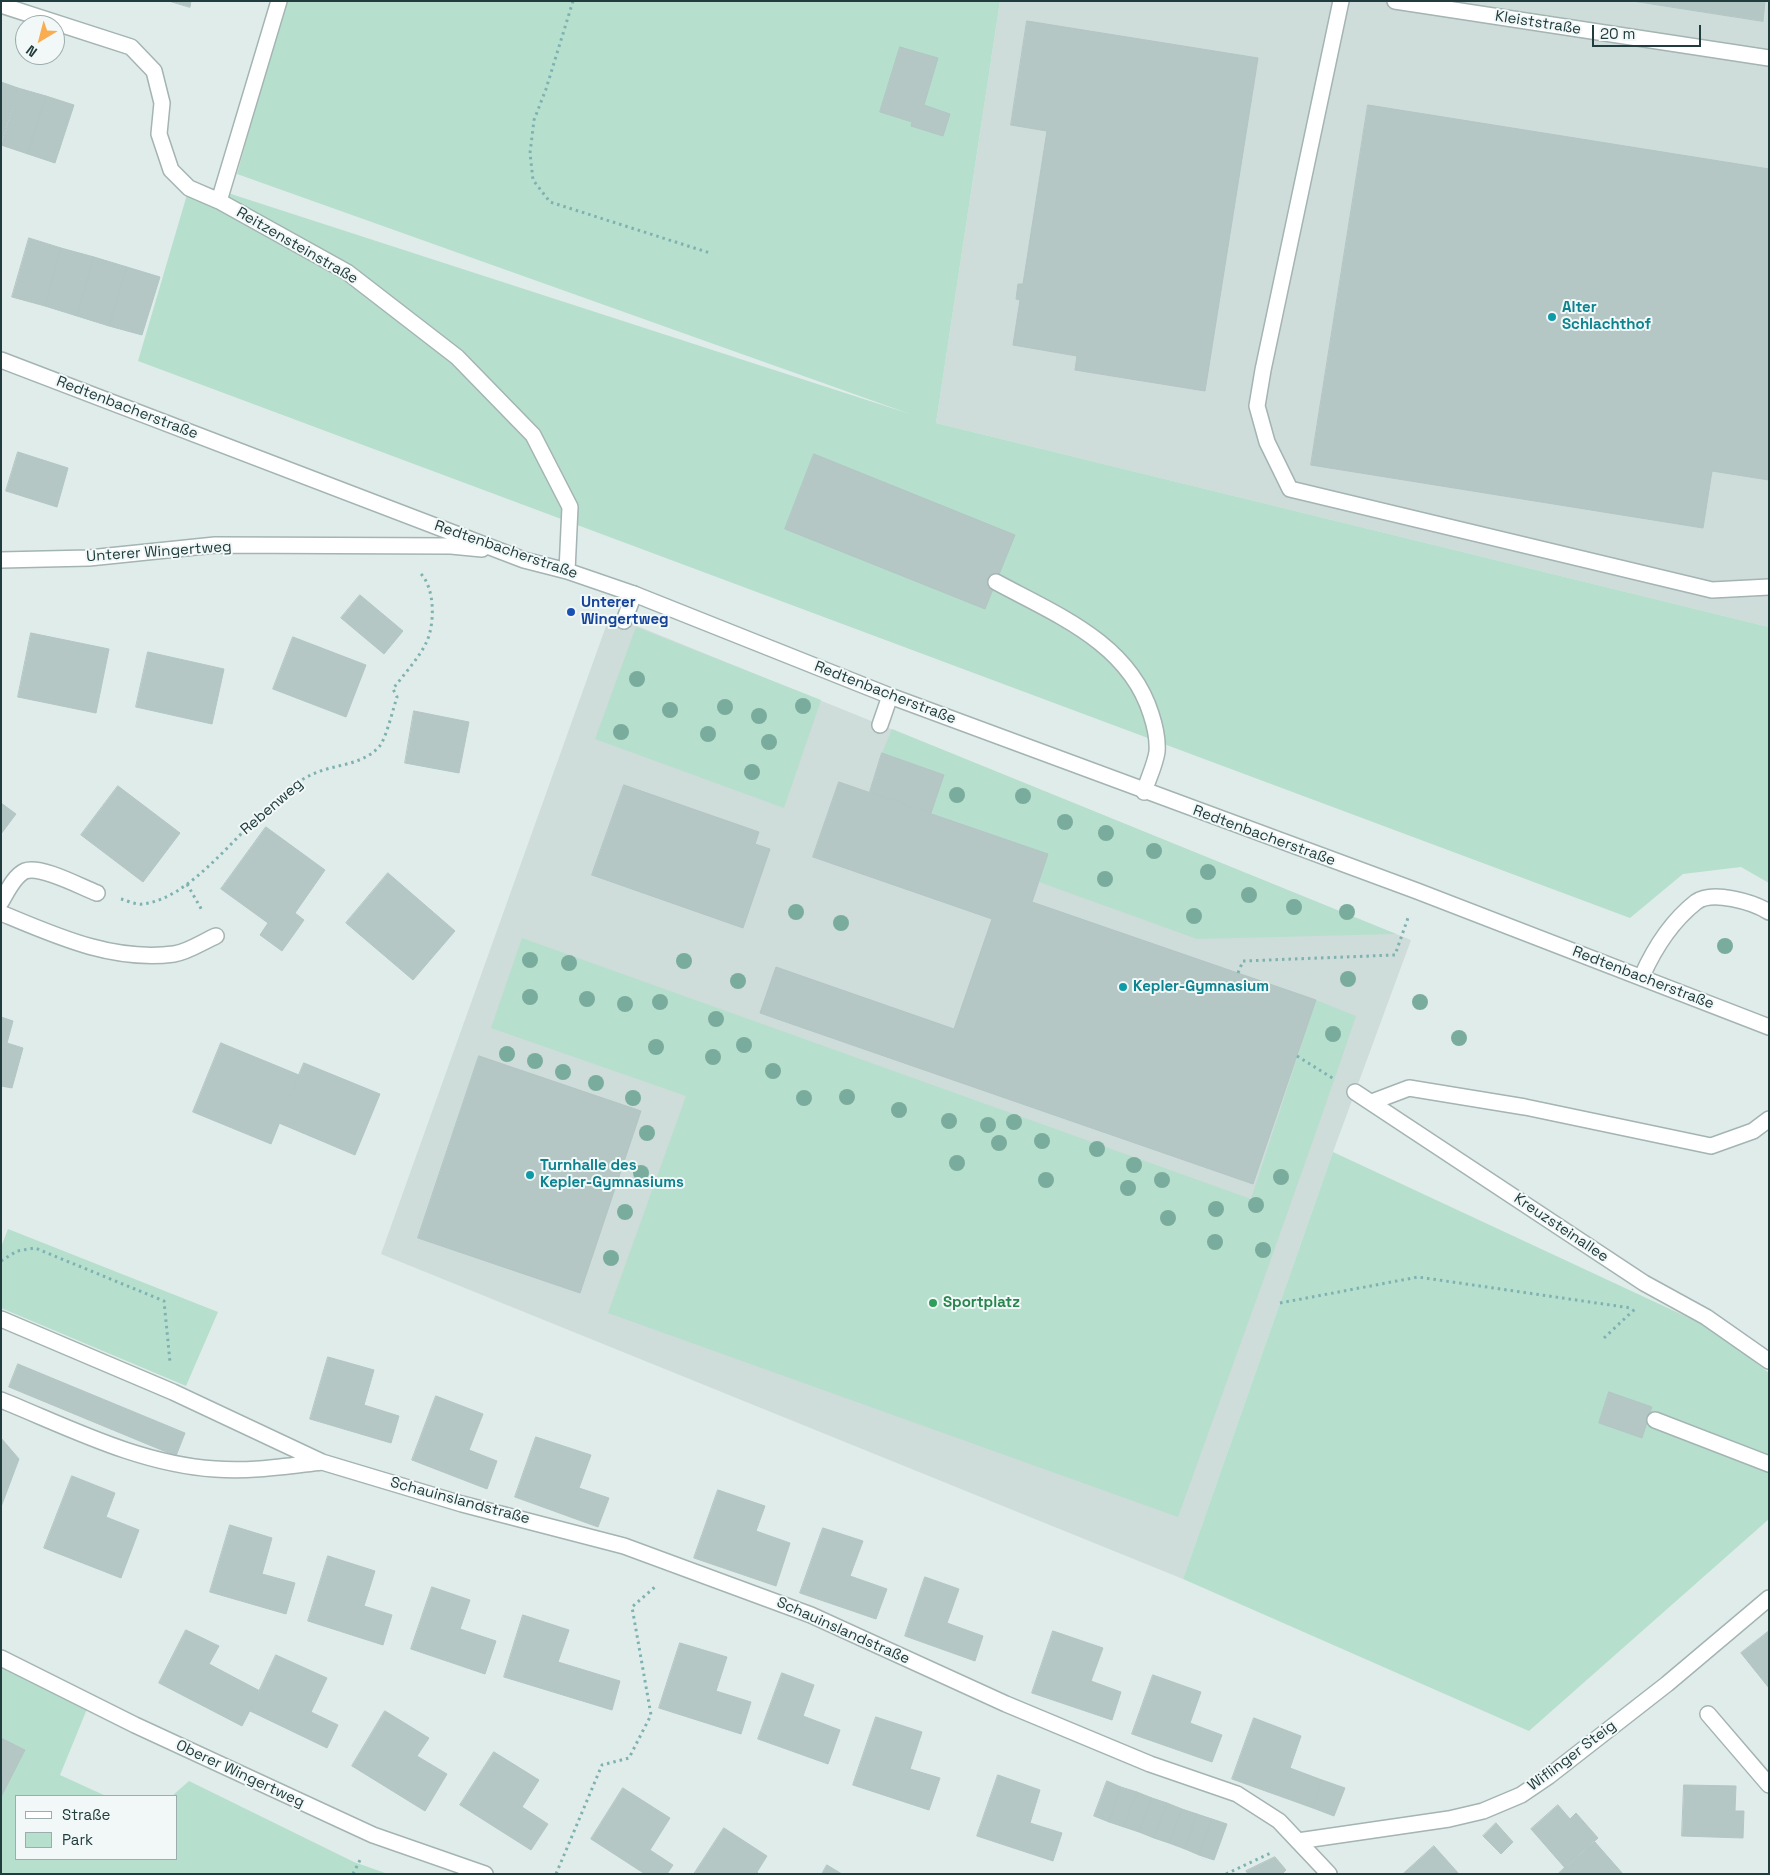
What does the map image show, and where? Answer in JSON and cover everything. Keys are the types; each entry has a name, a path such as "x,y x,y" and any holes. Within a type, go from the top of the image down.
{"street":[{"path":"219,201 279,1"},
{"path":"1341,1 1265,360 1257,406 1267,442 1290,489 1712,590 1769,587"},
{"name":"Kleiststraße","path":"1395,1 1769,58"},
{"name":"Reitzensteinstraße","path":"1,5 131,47 154,71 162,103 159,134 171,170 189,188 219,201 347,272 457,356 533,435 570,507 567,571"},
{"name":"Redtenbacherstraße","path":"1,360 524,560 567,571 634,594 890,696 1144,792 1417,891 1769,1026"},
{"name":"Unterer Wingertweg","path":"1,560 89,558 215,546 451,546 491,550 524,560"},
{"path":"996,582 1068,620 1105,645 1125,666 1147,702 1156,736 1157,753 1144,792"},
{"path":"624,620 634,594"},
{"path":"880,725 890,696"},
{"path":"1,902 14,881 25,871 40,870 97,893"},
{"path":"1642,976 1666,934 1697,901 1724,897 1761,907 1769,912"},
{"path":"1,913 70,942 127,954 176,954 216,936"},
{"path":"1372,1102 1409,1088 1525,1107 1711,1146 1753,1131 1769,1119"},
{"name":"Kreuzsteinallee","path":"1355,1092 1644,1283 1706,1317 1769,1361"},
{"name":"Schauinslandstraße","path":"1,1319 172,1392 322,1462 462,1504 604,1541 680,1565 811,1614 929,1670 1150,1764 1237,1794 1278,1821 1329,1874"},
{"name":"Schauinslandstraße","path":"1,1400 133,1454 195,1467 216,1470 256,1469 322,1462"},
{"path":"1655,1420 1769,1464"},
{"name":"Wiflinger Steig","path":"1298,1841 1449,1819 1484,1811 1521,1795 1549,1776 1667,1684 1740,1618 1769,1598"},
{"name":"Oberer Wingertweg","path":"1,1658 135,1725 373,1835 485,1874"},
{"path":"1708,1714 1769,1785"}],"path":[{"path":"573,1 546,89 534,120 530,153 533,180 550,202 710,253"},
{"name":"Rebenweg","path":"97,893 142,904 163,899 187,884 292,788 312,774 356,762 380,746 397,697 393,689 428,640 433,605 425,577 393,547"},
{"path":"187,884 216,936"},
{"path":"1238,973 1243,961 1395,955 1417,891"},
{"path":"1297,1056 1355,1092"},
{"path":"1,1261 17,1251 35,1248 164,1301 172,1392"},
{"path":"1280,1302 1418,1277 1636,1308 1604,1338"},
{"path":"556,1874 602,1765 629,1758 652,1715 632,1607 680,1565"},
{"path":"1226,1874 1298,1841"},
{"path":"352,1874 357,1866"}],"shaded area":[{"path":"1000,1 1769,1 1769,627 936,423"},
{"path":"610,615 1411,940 1333,1152 1183,1579 381,1254"}],"green space":[{"path":"285,1 1000,1 936,423 1769,627 1769,883 1741,867 1683,874 1630,918 138,361 191,181 910,414 237,174"},
{"path":"636,627 821,700 784,808 595,739"},
{"path":"892,729 1396,934 1197,939 1039,882 1048,854 931,813 944,775 882,753"},
{"name":"Sportplatz","path":"522,938 1251,1199 1316,1000 1356,1016 1178,1517 608,1313 686,1096 491,1028"},
{"path":"1333,1152 1713,1329 1769,1373 1769,1519 1529,1731 1183,1579"},
{"path":"8,1229 218,1312 186,1386 1,1308 1,1247"},
{"path":"1,1666 87,1709 60,1775 104,1795 15,1795 15,1860 178,1860 178,1795 173,1795 189,1781 354,1862 388,1874 1,1874"}],"building":[{"path":"169,1 191,1 190,7"},
{"path":"1633,1 1765,1 1763,21"},
{"path":"1027,21 1258,58 1205,391 1075,370 1077,356 1013,345 1020,300 1016,299 1018,284 1023,284 1047,131 1011,125"},
{"path":"900,47 938,58 924,105 950,114 943,136 911,126 912,122 880,112"},
{"path":"1,82 18,88 1,141"},
{"path":"18,88 46,96 28,154 1,145"},
{"path":"46,96 74,105 55,163 28,154"},
{"name":"Alter Schlachthof","path":"1368,105 1769,169 1769,480 1712,471 1703,528 1311,465"},
{"path":"29,238 61,248 45,306 12,297"},
{"path":"61,248 94,257 77,316 45,306"},
{"path":"94,257 127,267 109,326 77,316"},
{"path":"127,267 160,277 142,335 109,326"},
{"path":"18,452 68,468 57,507 6,491"},
{"path":"814,454 1015,535 985,609 785,529"},
{"path":"360,595 403,631 384,654 341,618"},
{"path":"31,633 109,649 96,713 18,697"},
{"path":"293,637 366,665 346,717 273,689"},
{"path":"148,652 224,669 212,724 136,707"},
{"path":"414,711 469,722 459,773 405,763"},
{"path":"882,753 944,775 931,813 870,792"},
{"name":"Kepler-Gymnasium","path":"839,782 1048,854 1032,902 1316,1000 1253,1184 760,1013 776,967 954,1029 992,919 813,857"},
{"path":"624,785 759,832 755,844 770,849 743,928 592,875"},
{"path":"118,786 180,833 143,882 81,835"},
{"path":"1,803 16,814 1,834"},
{"path":"266,827 325,870 295,913 304,920 282,951 260,935 268,923 221,889"},
{"path":"388,873 455,931 413,980 346,923"},
{"path":"1,1017 13,1021 7,1043 23,1048 12,1088 1,1086"},
{"path":"221,1043 299,1075 271,1144 193,1112"},
{"name":"Turnhalle des Kepler-Gymnasiums","path":"479,1056 641,1111 580,1293 418,1238"},
{"path":"304,1063 380,1094 355,1155 279,1123"},
{"path":"328,1357 374,1370 364,1405 399,1416 391,1443 310,1419"},
{"path":"18,1364 185,1433 176,1456 9,1387"},
{"path":"1609,1392 1652,1407 1642,1438 1599,1423"},
{"path":"436,1396 483,1414 469,1450 497,1461 487,1489 412,1460"},
{"path":"536,1437 591,1455 579,1488 609,1498 598,1527 515,1497"},
{"path":"1,1438 19,1459 1,1507"},
{"path":"72,1476 115,1493 106,1517 139,1530 121,1578 44,1548"},
{"path":"718,1490 765,1506 756,1531 790,1543 776,1586 694,1558"},
{"path":"230,1525 272,1538 262,1574 295,1583 286,1614 210,1592"},
{"path":"823,1528 863,1541 850,1576 887,1589 876,1619 800,1593"},
{"path":"328,1556 375,1571 364,1606 392,1615 383,1645 308,1621"},
{"path":"925,1577 959,1589 947,1623 983,1636 975,1661 905,1636"},
{"path":"432,1587 470,1600 460,1629 496,1641 485,1674 411,1649"},
{"path":"523,1615 569,1630 558,1662 620,1681 612,1710 504,1677"},
{"path":"186,1630 219,1646 209,1664 260,1691 242,1726 159,1683"},
{"path":"1053,1631 1103,1648 1091,1681 1121,1692 1112,1720 1032,1693"},
{"path":"1769,1631 1769,1688 1741,1653"},
{"path":"680,1643 727,1657 716,1691 751,1702 741,1734 659,1708"},
{"path":"276,1655 327,1678 311,1712 338,1725 327,1748 250,1711"},
{"path":"782,1673 814,1685 803,1716 840,1730 828,1764 758,1739"},
{"path":"1153,1675 1201,1692 1190,1723 1222,1735 1212,1762 1132,1734"},
{"path":"385,1711 429,1738 417,1756 447,1774 425,1811 352,1766"},
{"path":"876,1717 922,1732 910,1769 940,1778 929,1810 853,1785"},
{"path":"1254,1718 1301,1736 1290,1768 1322,1780 1313,1808 1232,1779"},
{"path":"1,1738 25,1750 1,1797"},
{"path":"494,1752 539,1780 522,1807 548,1824 531,1850 460,1805"},
{"path":"998,1775 1040,1790 1030,1823 1062,1833 1053,1861 977,1836"},
{"path":"1322,1780 1345,1788 1334,1816 1313,1808"},
{"path":"1107,1781 1121,1787 1109,1822 1094,1816"},
{"path":"1684,1785 1736,1786 1735,1811 1744,1811 1743,1838 1682,1836"},
{"path":"1121,1787 1137,1792 1124,1827 1109,1822"},
{"path":"623,1788 670,1818 650,1850 673,1865 667,1874 645,1874 591,1839"},
{"path":"1137,1792 1152,1798 1139,1832 1124,1827"},
{"path":"1152,1798 1167,1803 1154,1838 1139,1832"},
{"path":"1167,1803 1182,1809 1169,1843 1154,1838"},
{"path":"1558,1805 1570,1819 1576,1813 1598,1838 1565,1868 1531,1829"},
{"path":"1182,1809 1197,1814 1185,1849 1169,1843"},
{"path":"1197,1814 1212,1819 1199,1855 1185,1849"},
{"path":"1212,1819 1227,1824 1214,1860 1199,1855"},
{"path":"1496,1823 1513,1842 1501,1854 1483,1836"},
{"path":"724,1828 767,1856 757,1872 759,1874 694,1874"},
{"path":"1594,1841 1623,1874 1559,1874 1559,1873"},
{"path":"1434,1846 1459,1874 1403,1874"},
{"path":"1275,1857 1286,1870 1282,1874 1248,1874 1246,1871"},
{"path":"827,1865 842,1874 822,1874"}],"place":[{"name":"Alter Schlachthof","path":"1552,317"},
{"name":"Unterer Wingertweg","path":"571,612"},
{"name":"Kepler-Gymnasium","path":"1123,987"},
{"name":"Turnhalle des Kepler-Gymnasiums","path":"530,1175"},
{"name":"Sportplatz","path":"933,1303"}]}
